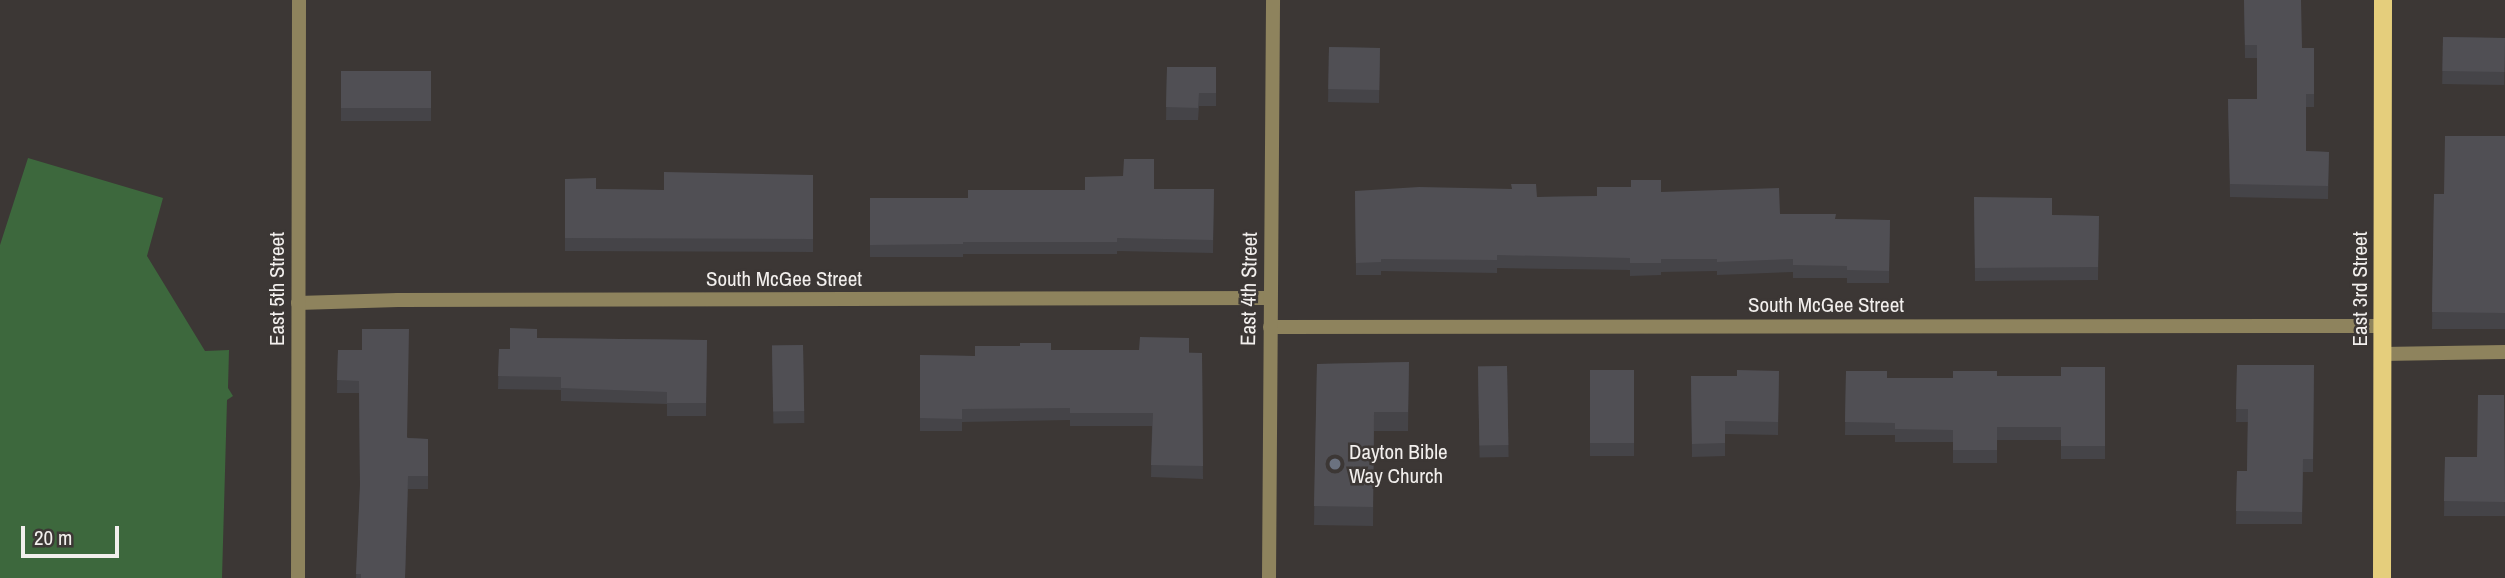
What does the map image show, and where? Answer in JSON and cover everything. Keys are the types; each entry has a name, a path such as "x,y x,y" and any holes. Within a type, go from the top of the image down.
{"main road":[{"name":"East 3rd Street","path":"2382,578 2383,0"}],"street":[{"name":"East 5th Street","path":"298,578 299,0"},
{"name":"East 4th Street","path":"1269,578 1273,0"},
{"name":"South McGee Street","path":"298,303 398,299 1270,298"},
{"name":"South McGee Street","path":"1270,327 2382,326"},
{"path":"2382,354 2505,352"}],"green space":[{"path":"28,158 163,198 147,256 205,351 229,350 228,388 233,396 227,400 222,578 0,578 0,245"}],"building":[{"path":"2244,0 2301,0 2302,48 2314,48 2314,94 2306,94 2306,151 2329,152 2328,186 2230,184 2228,99 2257,99 2257,45 2245,45"},
{"path":"2443,37 2505,38 2504,72 2442,71"},
{"path":"1329,47 1380,48 1379,90 1328,89"},
{"path":"1167,67 1216,67 1216,93 1199,93 1198,108 1166,107"},
{"path":"341,71 431,71 431,108 341,108"},
{"path":"2445,136 2505,136 2505,313 2432,312 2434,194 2444,194"},
{"path":"1124,159 1154,159 1154,189 1214,189 1213,240 1117,238 1117,242 870,245 870,198 968,198 968,190 1085,190 1085,177 1123,176"},
{"path":"664,172 813,175 813,239 565,238 565,179 596,178 596,189 664,190"},
{"path":"1631,180 1661,180 1661,192 1779,188 1780,214 1836,214 1835,219 1890,220 1889,271 1847,270 1847,266 1793,265 1793,259 1717,262 1717,259 1661,259 1661,263 1630,263 1630,258 1497,255 1497,260 1381,259 1381,262 1356,263 1355,191 1419,187 1512,189 1511,184 1536,184 1537,197 1597,196 1597,187 1631,187"},
{"path":"1974,197 2052,198 2052,215 2099,216 2098,267 1975,268"},
{"path":"510,328 537,329 537,338 707,340 706,403 667,403 667,392 561,388 561,377 498,376 499,349 510,349"},
{"path":"362,329 409,329 407,438 428,439 428,476 408,476 405,578 361,578 361,574 356,574 360,485 359,381 337,380 338,350 362,350"},
{"path":"1140,337 1189,338 1189,353 1202,353 1203,466 1151,465 1153,413 1070,413 1070,408 962,409 962,419 920,418 920,355 975,356 975,346 1020,346 1020,343 1051,343 1051,350 1139,350"},
{"path":"803,345 804,411 773,412 772,346"},
{"path":"1409,362 1408,412 1374,412 1373,507 1314,506 1317,364"},
{"path":"2237,365 2314,365 2313,459 2303,459 2302,512 2236,511 2237,471 2247,471 2248,409 2236,409"},
{"path":"1507,366 1508,445 1479,445 1478,367"},
{"path":"2061,367 2105,367 2105,446 2061,446 2061,427 1997,427 1997,450 1953,450 1953,430 1895,429 1895,423 1845,422 1846,371 1887,371 1887,378 1953,378 1953,371 1997,371 1997,376 2061,376"},
{"path":"1590,370 1634,370 1634,443 1590,443"},
{"path":"1737,370 1779,371 1778,422 1725,421 1725,443 1692,444 1691,376 1737,376"},
{"path":"2478,395 2504,395 2505,502 2444,501 2445,457 2477,457"}],"place":[{"name":"Dayton Bible Way Church","path":"1335,464"}]}
